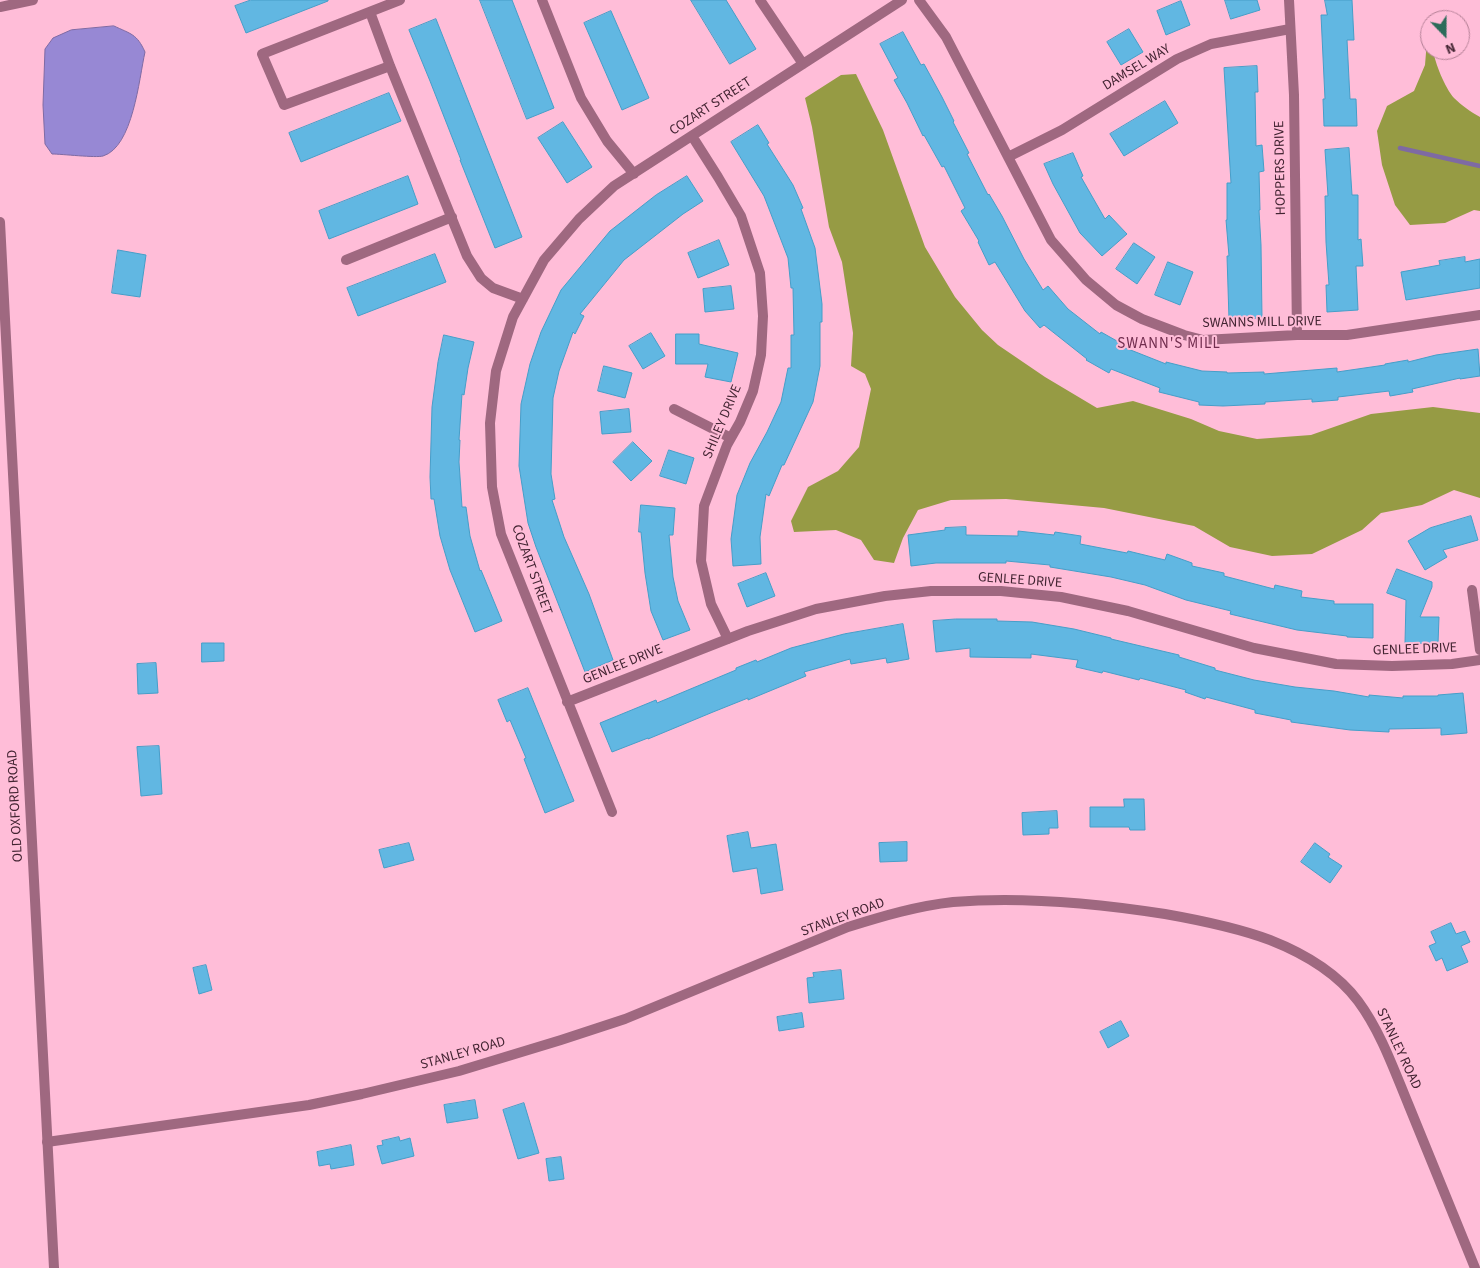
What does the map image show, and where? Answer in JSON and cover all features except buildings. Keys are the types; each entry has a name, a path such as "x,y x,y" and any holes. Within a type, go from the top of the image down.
{"street":[{"path":"0,7 33,0"},
{"path":"390,66 284,105 262,54 400,0"},
{"path":"542,0 581,98 607,141 634,174"},
{"path":"760,0 803,64"},
{"name":"COZART STREET","path":"612,812 501,534 492,487 490,423 496,371 513,317 544,260 579,219 614,186 902,0"},
{"name":"SWANNS MILL DRIVE","path":"919,0 946,37 1051,240 1086,280 1116,304 1142,319 1203,340 1297,335 1348,335 1480,314"},
{"name":"HOPPERS DRIVE","path":"1288,0 1294,95 1297,335"},
{"path":"370,12 467,256 481,278 493,288 522,299"},
{"name":"DAMSEL WAY","path":"1008,157 1062,130 1177,59 1211,44 1290,29"},
{"name":"SHILEY DRIVE","path":"692,136 741,216 760,272 763,316 761,355 753,392 740,422 727,445 704,506 701,560 711,604 728,639"},
{"path":"346,260 452,218"},
{"name":"OLD OXFORD ROAD","path":"0,222 54,1268"},
{"path":"674,409 731,438"},
{"path":"1472,590 1480,650"},
{"name":"GENLEE DRIVE","path":"568,702 728,639 816,609 885,596 931,591 1001,591 1061,597 1128,610 1254,648 1336,664 1392,666 1452,664 1480,660"},
{"name":"STANLEY ROAD","path":"48,1142 309,1104 432,1078 625,1019 848,927 922,907 952,902 1038,900 1129,908 1200,920 1270,940 1296,952 1331,974 1357,1000 1370,1018 1388,1054 1474,1268"}],"green space":[{"path":"1425,60 1436,60 1451,94 1457,101 1480,117 1480,211 1474,210 1445,223 1410,225 1395,205 1382,165 1377,131 1387,106 1414,91"},
{"path":"856,74 883,130 925,247 955,297 982,330 998,345 1045,377 1097,408 1133,401 1191,419 1219,431 1257,439 1311,435 1371,414 1433,407 1480,413 1480,498 1454,490 1422,505 1381,513 1362,530 1312,554 1272,556 1230,547 1194,526 1104,508 1006,499 951,500 918,510 903,538 894,563 874,560 861,540 836,530 794,532 791,521 808,487 838,471 859,447 871,389 865,374 851,366 853,333 842,262 829,227 812,127 805,98 841,75"}],"shaded area":[{"path":"114,26 136,38 145,52 137,94 128,126 113,150 103,156 52,154 45,144 43,105 45,49 53,38 71,30"}],"waterway":[{"path":"1400,148 1480,166"}],"district":[{"name":"SWANN'S MILL","path":"1169,345"}]}
